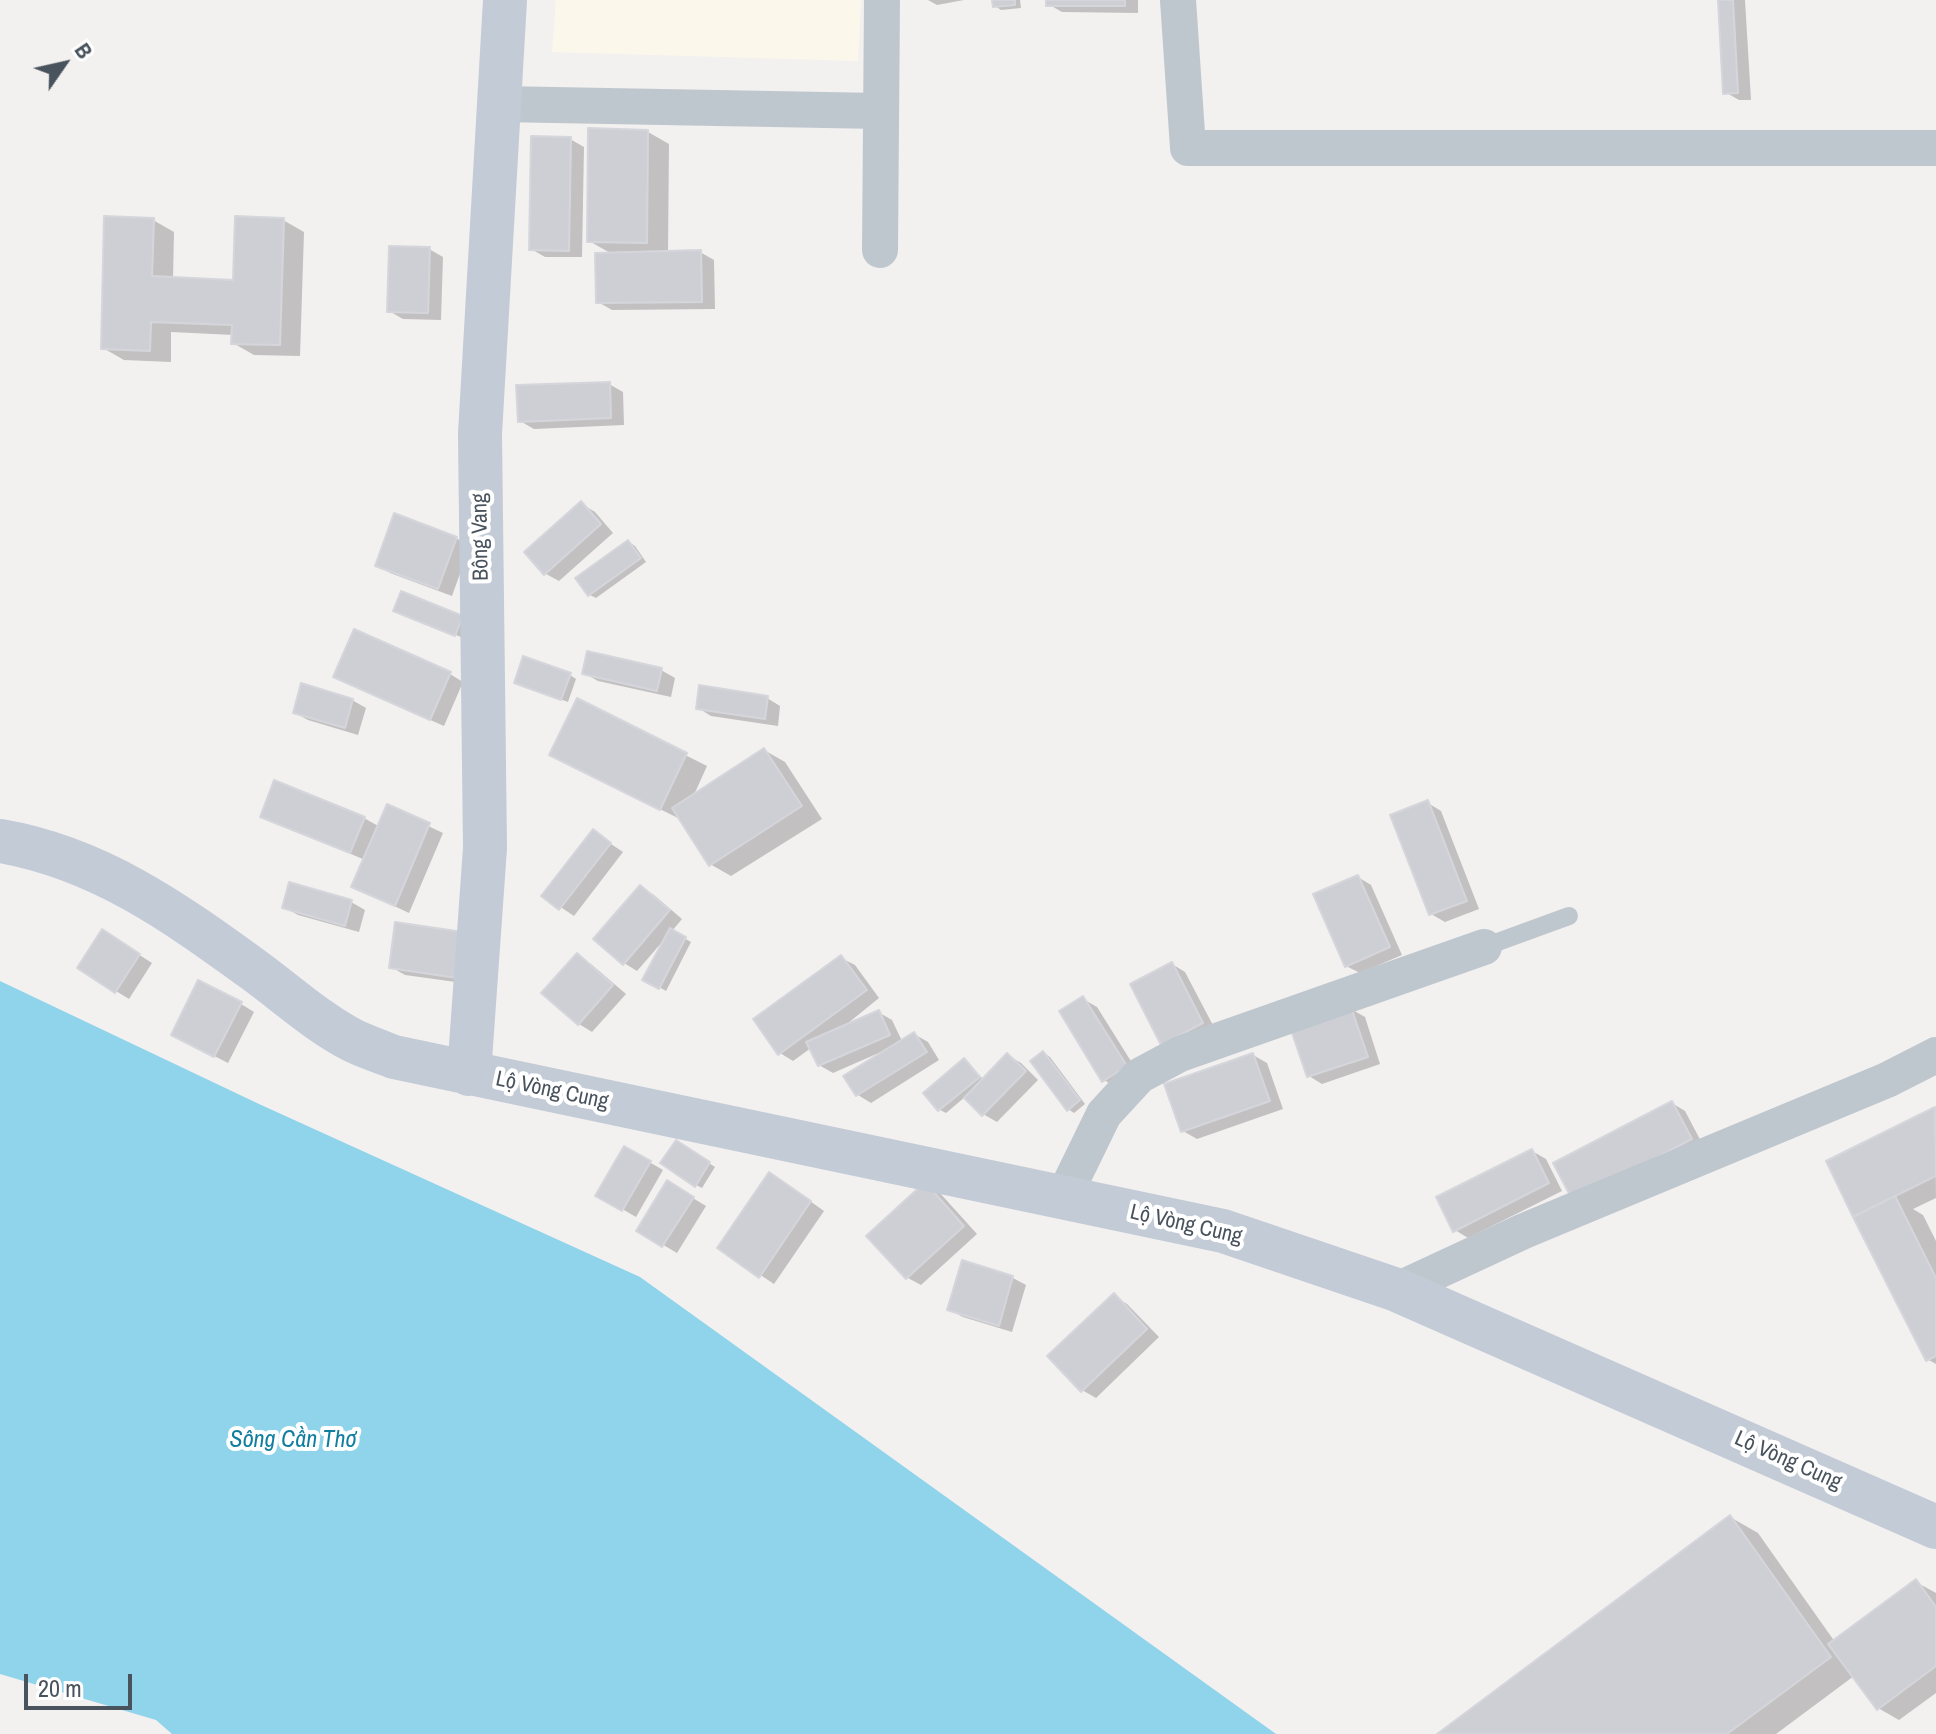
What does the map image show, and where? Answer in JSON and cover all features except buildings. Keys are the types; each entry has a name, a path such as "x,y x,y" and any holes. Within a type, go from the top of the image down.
{"main road":[{"name":"Bông Vang","path":"469,1074 485,848 480,434 505,0"},
{"name":"Lộ Vòng Cung","path":"0,841 42,849 76,860 148,898 255,971 319,1020 354,1041 394,1057 1223,1231 1397,1290 1936,1527"}],"street":[{"path":"880,250 882,0"},
{"path":"1178,0 1188,148 1936,148"},
{"path":"499,104 880,111"},
{"path":"1063,1198 1104,1114 1139,1076 1180,1054 1484,947"},
{"path":"1397,1290 1524,1231 1887,1080 1936,1055"}],"lane":[{"path":"1484,947 1569,916"}],"shaded area":[{"path":"556,0 861,0 858,61 552,52"}],"water":[{"name":"Sông Cần Thơ","path":"0,981 259,1104 640,1277 1276,1734 172,1734 156,1720 0,1674"}]}
